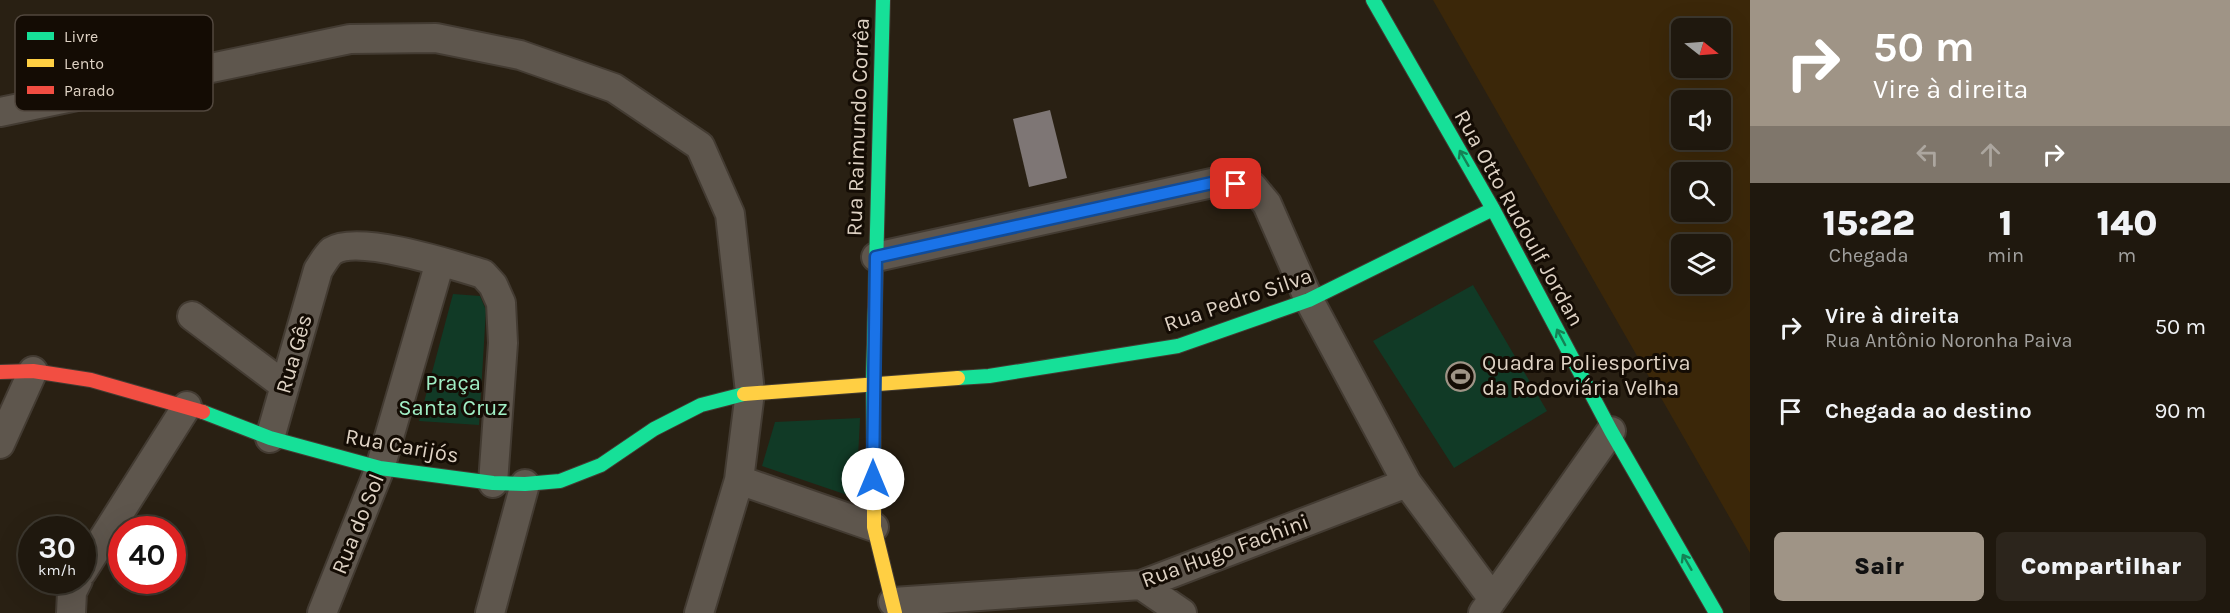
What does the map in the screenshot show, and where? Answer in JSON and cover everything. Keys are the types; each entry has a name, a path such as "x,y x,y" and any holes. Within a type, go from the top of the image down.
{"street":[{"name":"Rua Raimundo Corrêa","path":"883,0 873,383 873,527 894,608"},
{"name":"Rua Otto Rudoulf Jordan","path":"1373,0 1493,209 1611,430 1716,613"},
{"path":"213,68 350,39 436,38 520,55 614,88 700,146 730,214 750,392 739,480 699,613"},
{"path":"0,112 15,109"},
{"path":"876,257 1221,181 1252,186 1267,204 1309,300 1407,483 1488,606 1611,430"},
{"name":"Rua Pedro Silva","path":"750,392 989,376 1178,346 1309,300 1493,209"},
{"name":"Rua Gês","path":"270,438 318,270 332,252 348,246 374,247 440,262"},
{"path":"440,262 483,274 493,285 501,303 503,343 494,483"},
{"name":"Rua do Sol","path":"322,613 380,468 440,262"},
{"path":"192,316 285,386"},
{"path":"0,444 33,371"},
{"name":"Rua Carijós","path":"0,372 33,371 92,380 187,406 270,438 380,468 494,483 525,484 560,481 601,465 654,429 701,405 750,392"},
{"path":"96,551 187,406"},
{"path":"739,480 873,527"},
{"name":"Rua Hugo Fachini","path":"894,608 1141,585 1407,483"},
{"path":"490,613 525,484"},
{"path":"1141,585 1182,613"},
{"path":"71,613 72,594"}],"shaded area":[{"path":"1433,0 1750,0 1750,553"}],"green space":[{"name":"Quadra Poliesportiva da Rodoviária Velha","path":"1473,285 1547,411 1454,468 1373,341"},
{"name":"Praça Santa Cruz","path":"453,294 480,296 486,310 479,425 419,421"},
{"path":"860,418 856,498 762,466 775,422"}],"building":[{"path":"1050,110 1067,178 1029,187 1013,119"}],"traffic: fast":[{"path":"874,468 873,383 883,0"},
{"path":"1373,0 1493,209 1611,431 1716,613"},
{"path":"958,378 989,376 1178,346 1309,300 1493,209"},
{"path":"203,412 270,438 380,468 493,483 525,484 560,481 601,465 654,429 701,405 744,394"}],"traffic: slow":[{"path":"744,394 958,378"},
{"path":"874,468 874,527 895,613"}],"traffic: jam":[{"path":"0,372 33,371 91,380 203,412"}],"place":[{"name":"Quadra Poliesportiva da Rodoviária Velha","path":"1461,376"}],"route":[{"path":"873,479 876,257 1221,181 1236,184"}]}
